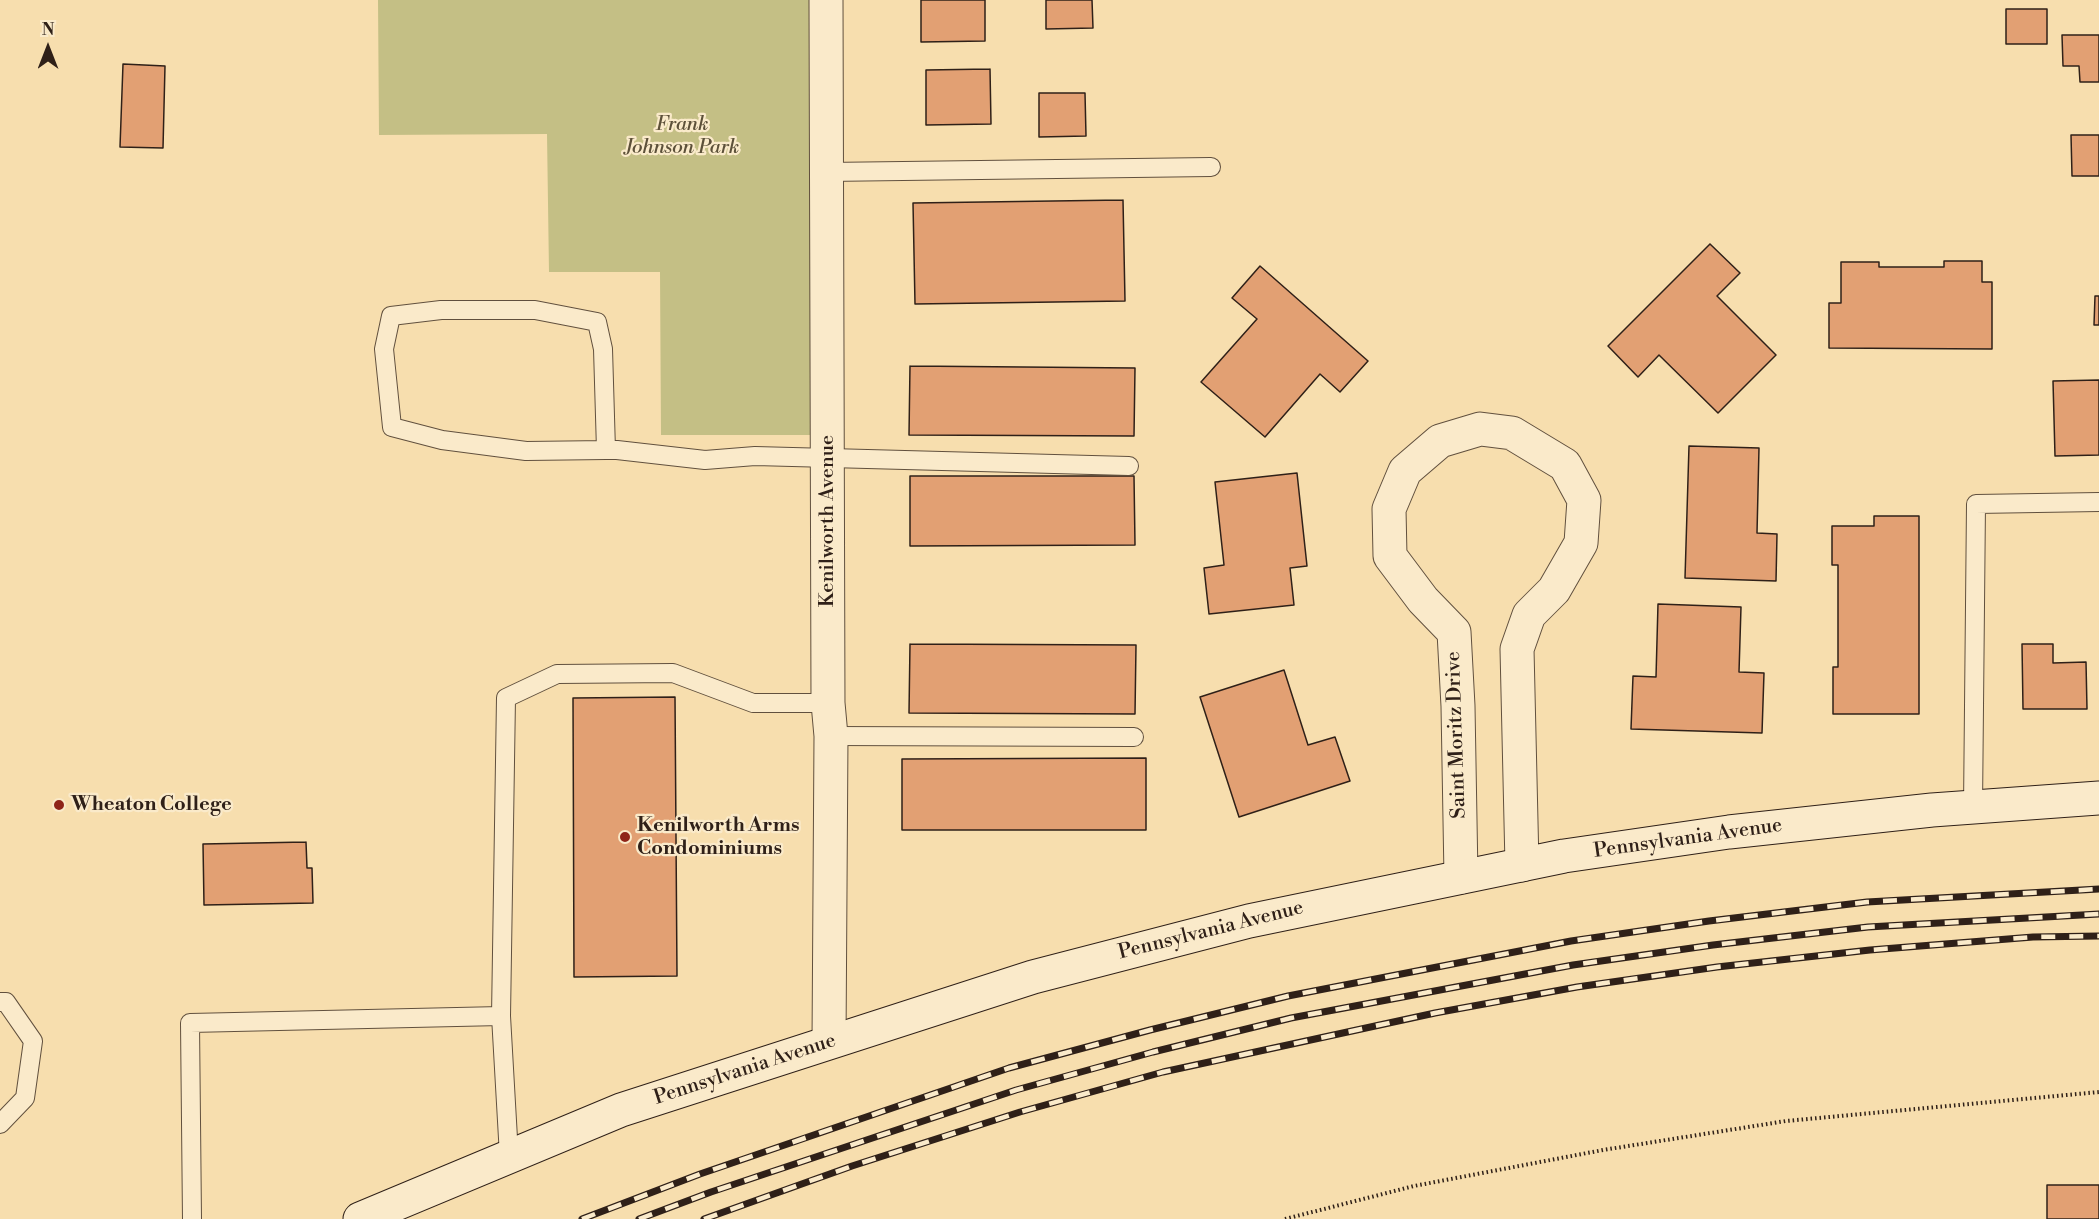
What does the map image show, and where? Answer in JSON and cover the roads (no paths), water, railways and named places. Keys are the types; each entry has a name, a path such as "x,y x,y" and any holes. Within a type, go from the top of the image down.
{"street":[{"name":"Kenilworth Avenue","path":"826,0 828,703 831,736 829,1042"},
{"name":"Saint Moritz Drive","path":"1461,877 1458,706 1454,632 1423,600 1390,556 1389,509 1405,471 1440,441 1480,429 1512,433 1565,465 1584,500 1581,543 1554,591 1529,615 1517,649 1522,865"},
{"name":"Pennsylvania Avenue","path":"360,1219 621,1110 1033,977 1129,950 1303,909 1522,865 1729,832 1973,807 2099,798"}],"lane":[{"path":"826,172 1211,167"},
{"path":"606,450 603,349 597,322 535,310 441,310 391,316 384,350 392,427 442,440 526,451 606,450 705,460 755,456 1129,466"},
{"path":"1973,807 1976,504 2099,502"},
{"path":"509,1156 501,1016 506,698 557,674 673,673 753,703 828,703"},
{"path":"831,736 1134,737"},
{"path":"0,1002 6,1002 33,1041 25,1098 0,1124"},
{"path":"192,1219 190,1023 501,1016"}],"railway":[{"path":"582,1219 700,1174 1009,1068 1288,996 1571,941 1709,921 1867,902 2099,889"},
{"path":"639,1219 711,1192 1016,1090 1153,1052 1291,1018 1573,965 1713,945 1868,927 2099,914"},
{"path":"704,1219 852,1166 1020,1112 1163,1072 1435,1013 1577,987 1717,967 1870,950 2033,937 2099,936"}],"place":[{"name":"Wheaton College","path":"59,805"},
{"name":"Kenilworth Arms Condominiums","path":"625,837"}],"park label":[{"name":"Frank Johnson Park","path":"682,136"}]}
